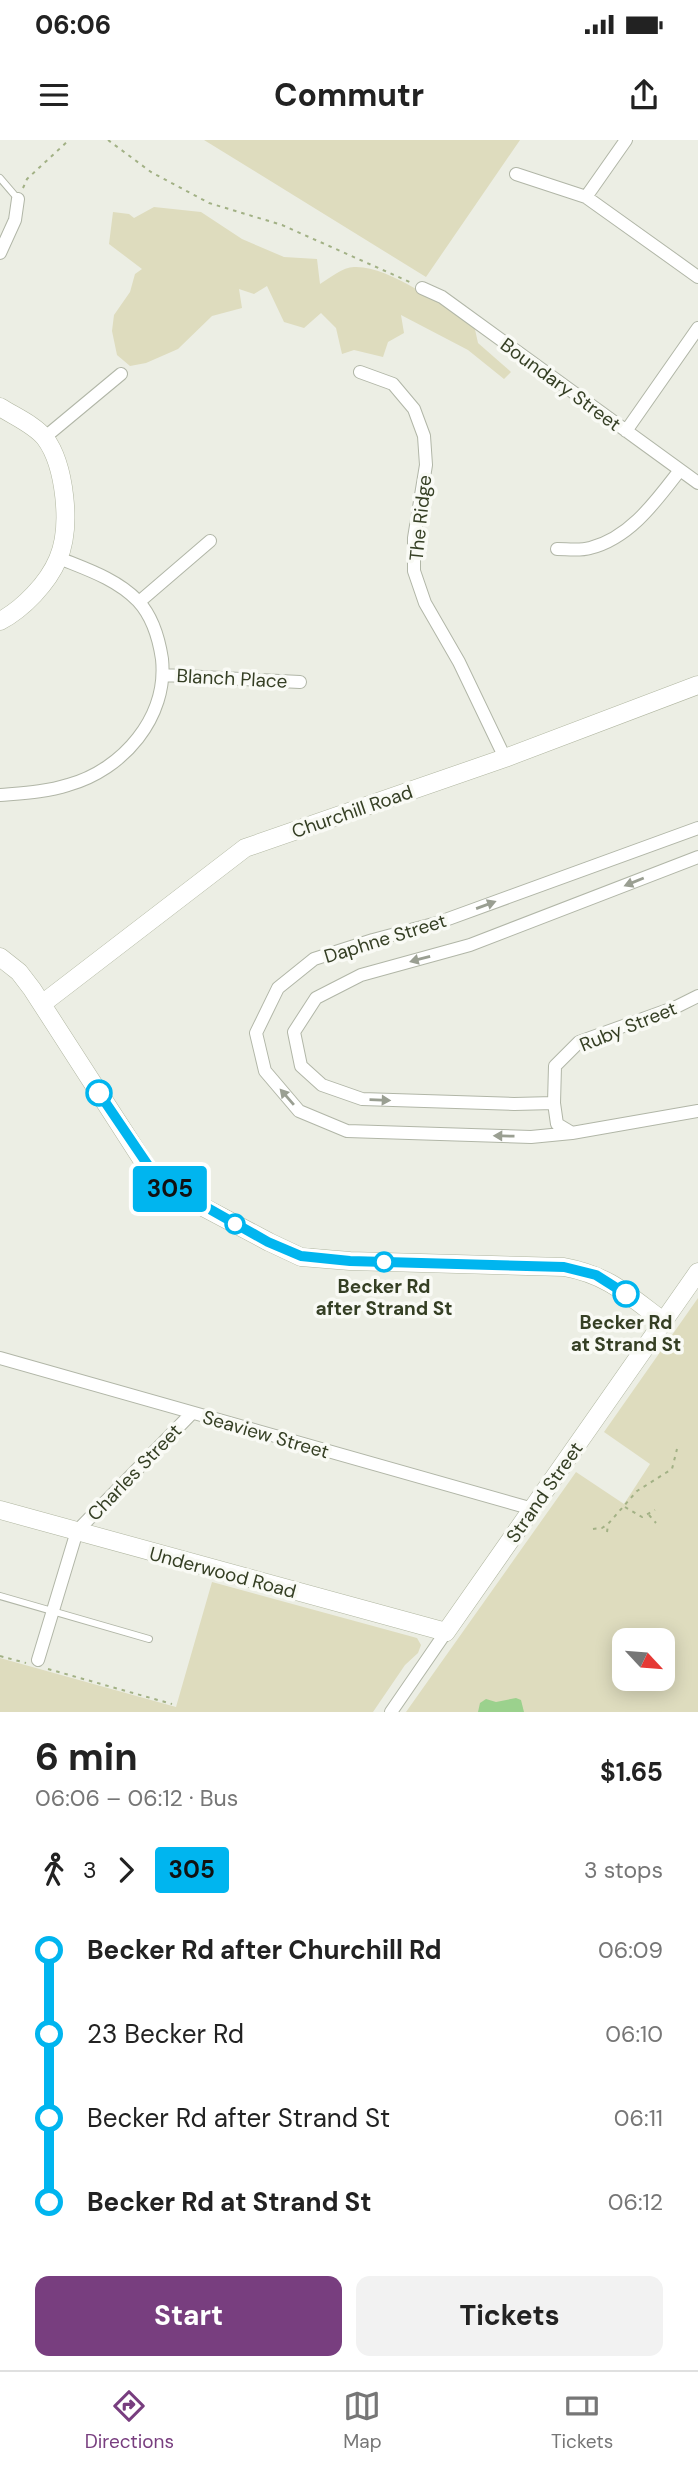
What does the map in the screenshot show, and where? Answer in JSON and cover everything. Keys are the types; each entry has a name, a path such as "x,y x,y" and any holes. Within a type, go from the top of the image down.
{"street":[{"path":"586,197 626,140"},
{"path":"516,174 586,197 698,277"},
{"path":"0,253 15,220 18,199"},
{"name":"Boundary Street","path":"422,288 442,297 698,483"},
{"path":"626,431 698,328"},
{"name":"The Ridge","path":"360,372 393,384 414,409 424,436 426,465 414,538 414,571 425,603 459,662 505,758"},
{"path":"44,438 121,374"},
{"path":"0,407 44,438 61,473 65,521 59,558 43,583 17,612 0,621"},
{"path":"557,549 589,549 621,534 647,512 680,470"},
{"path":"139,602 210,541"},
{"path":"0,794 35,793 71,785 101,770 130,748 148,727 158,701 163,675 160,648 153,625 139,602 119,585 59,558"},
{"name":"Blanch Place","path":"163,675 300,682"},
{"name":"Churchill Road","path":"42,1004 245,848 505,758 698,685"},
{"name":"Daphne Street","path":"698,828 437,923 314,959 278,988 256,1033 265,1072 299,1111 347,1131 531,1137 572,1133 698,1111"},
{"name":"Daphne Street","path":"554,1103 362,1100 322,1085 301,1066 294,1032 316,998 361,975 470,945 698,858"},
{"path":"0,957 19,972 42,1004 146,1166 158,1180 268,1242 312,1259 550,1267 583,1271 608,1281 663,1321"},
{"name":"Ruby Street","path":"572,1133 557,1124 554,1103 555,1066 579,1042 676,1007 698,996"},
{"name":"Strand Street","path":"391,1712 698,1272"},
{"name":"Seaview Street","path":"0,1358 533,1508"},
{"name":"Charles Street","path":"76,1531 192,1413"},
{"name":"Underwood Road","path":"0,1510 446,1632"},
{"path":"40,1665 52,1610 76,1531"}],"lane":[{"path":"0,178 18,199"},
{"path":"0,1596 149,1639"}],"path":[{"path":"18,199 27,179 69,140"},
{"path":"108,140 151,172 209,203 282,225 422,288"},
{"path":"593,1528 602,1528 608,1524 637,1491 673,1469 677,1449"},
{"path":"624,1506 642,1517 655,1510"},
{"path":"648,1514 656,1523"},
{"path":"607,1532 608,1524"},
{"path":"0,1656 172,1704"}],"shaded area":[{"path":"204,140 520,140 426,277"},
{"path":"154,207 201,212 242,239 284,257 317,259 320,284 350,267 368,268 399,280 474,325 478,343 511,372 504,379 468,350 401,315 404,333 388,342 383,357 354,350 342,354 336,328 321,313 304,328 284,322 267,286 254,294 239,289 242,308 212,316 178,349 146,363 130,366 117,355 112,331 114,315 130,292 135,274 142,269 109,244 113,212 129,214 134,218"},
{"path":"698,1298 698,1712 406,1712 576,1472 624,1504 650,1464 604,1432"},
{"path":"212,1582 417,1638 421,1645 418,1653 405,1665 373,1712 0,1712 0,1658 176,1707"},
{"path":"516,1698 521,1700 524,1712 478,1712 480,1703 486,1699 496,1702"}],"bus line":[{"name":"305","path":"99,1093 150,1172 169,1189 268,1242 301,1256 350,1261 564,1267 596,1275 626,1294"}],"place":[{"name":"Becker Rd after Strand St","path":"384,1262"},
{"name":"Becker Rd at Strand St","path":"626,1294"}]}
